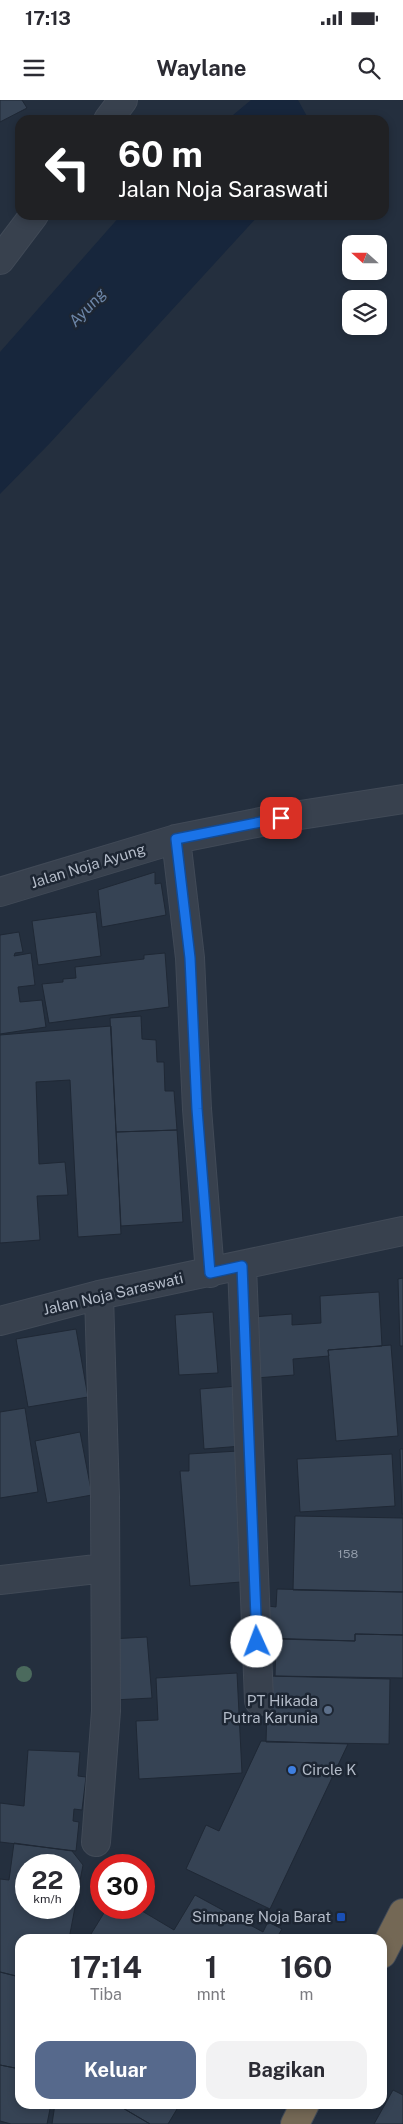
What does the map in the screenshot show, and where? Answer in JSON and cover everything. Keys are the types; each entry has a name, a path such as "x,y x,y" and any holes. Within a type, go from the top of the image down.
{"highway":[{"path":"387,1944 403,1913"},
{"path":"295,2124 302,2109"}],"street":[{"path":"112,115 123,100"},
{"path":"0,260 30,220"},
{"name":"Jalan Noja Ayung","path":"0,892 176,839 281,818 403,799"},
{"path":"176,839 190,958 197,1109 210,1273"},
{"name":"Jalan Noja Saraswati","path":"0,1321 99,1295 210,1273 403,1230"},
{"path":"242,1266 259,1701"},
{"path":"96,1842 106,1711 99,1295"},
{"path":"0,1580 105,1568"}],"water":[{"path":"251,100 298,100 306,115 233,115"},
{"name":"Ayung","path":"117,220 254,220 50,443 0,494 0,352"}],"building":[{"path":"0,100 22,100 27,108 0,122"},
{"path":"155,872 155,884 161,883 166,915 102,927 98,890"},
{"path":"96,912 101,956 38,965 32,921"},
{"path":"19,932 23,952 15,953 14,956 31,953 35,985 18,987 20,1002 42,1000 46,1027 0,1034 0,935"},
{"path":"165,953 169,1007 49,1023 42,984 63,982 63,979 76,978 75,967 144,959 144,955"},
{"path":"141,1016 142,1039 156,1040 157,1062 164,1062 165,1091 174,1091 177,1130 116,1132 110,1018"},
{"path":"111,1026 121,1234 78,1237 70,1080 36,1082 39,1164 65,1162 68,1195 37,1196 40,1240 0,1243 0,1035"},
{"path":"177,1130 183,1222 121,1226 116,1132"},
{"path":"403,1278 403,1346 400,1346 398,1279"},
{"path":"379,1292 382,1346 328,1350 329,1356 293,1359 294,1375 256,1378 252,1317 292,1314 292,1325 321,1323 320,1296"},
{"path":"213,1312 218,1373 179,1375 175,1315"},
{"path":"76,1329 88,1397 28,1407 16,1339"},
{"path":"391,1345 398,1436 336,1441 328,1350"},
{"path":"238,1386 242,1446 204,1449 200,1389"},
{"path":"25,1408 38,1492 0,1498 0,1412"},
{"path":"80,1432 92,1495 47,1503 35,1441"},
{"path":"400,1449 403,1449 403,1514 402,1514"},
{"path":"238,1451 243,1506 241,1582 190,1586 180,1471 189,1471 189,1454"},
{"path":"392,1454 395,1506 300,1512 297,1459"},
{"path":"295,1516 403,1518 403,1592 293,1590"},
{"path":"277,1589 403,1592 403,1635 355,1634 355,1641 267,1638 268,1606 276,1607"},
{"path":"355,1634 403,1635 403,1678 275,1676 276,1639 355,1641"},
{"path":"147,1637 152,1698 113,1700 110,1639"},
{"path":"237,1673 242,1773 139,1779 136,1721 158,1720 156,1678"},
{"name":"PT Hikada Putra Karunia","path":"268,1676 390,1679 389,1744 266,1742"},
{"path":"261,1741 348,1744 270,1909 186,1869 206,1825 219,1831"},
{"path":"28,1750 80,1752 78,1776 86,1777 82,1810 74,1809 73,1821 79,1822 76,1851 0,1842 0,1803 24,1806"},
{"path":"14,1843 72,1851 74,1854 15,1854 15,1919 73,1919 70,1934 15,1934 15,1976 0,1972 0,1879 9,1880"},
{"path":"80,1861 83,1865 80,1881"},
{"path":"195,1895 263,1932 268,1922 282,1929 279,1934 91,1934 100,1919 155,1919 174,1930"},
{"path":"0,1972 15,1976 15,2068 0,2065"},
{"path":"0,2065 15,2068 15,2109 50,2109 47,2124 11,2124 0,2121"},
{"path":"393,2090 403,2095 403,2124 374,2124 382,2109 387,2109 387,2101"},
{"path":"54,2109 124,2109 150,2124 52,2124"},
{"path":"124,2109 177,2109 168,2124 150,2124"}],"place":[{"name":"PT Hikada Putra Karunia","path":"328,1710"},
{"name":"Circle K","path":"292,1770"},
{"name":"Simpang Noja Barat","path":"341,1917"}],"route":[{"path":"257,1642 242,1266 210,1273 197,1109 190,958 176,839 281,818"}]}
